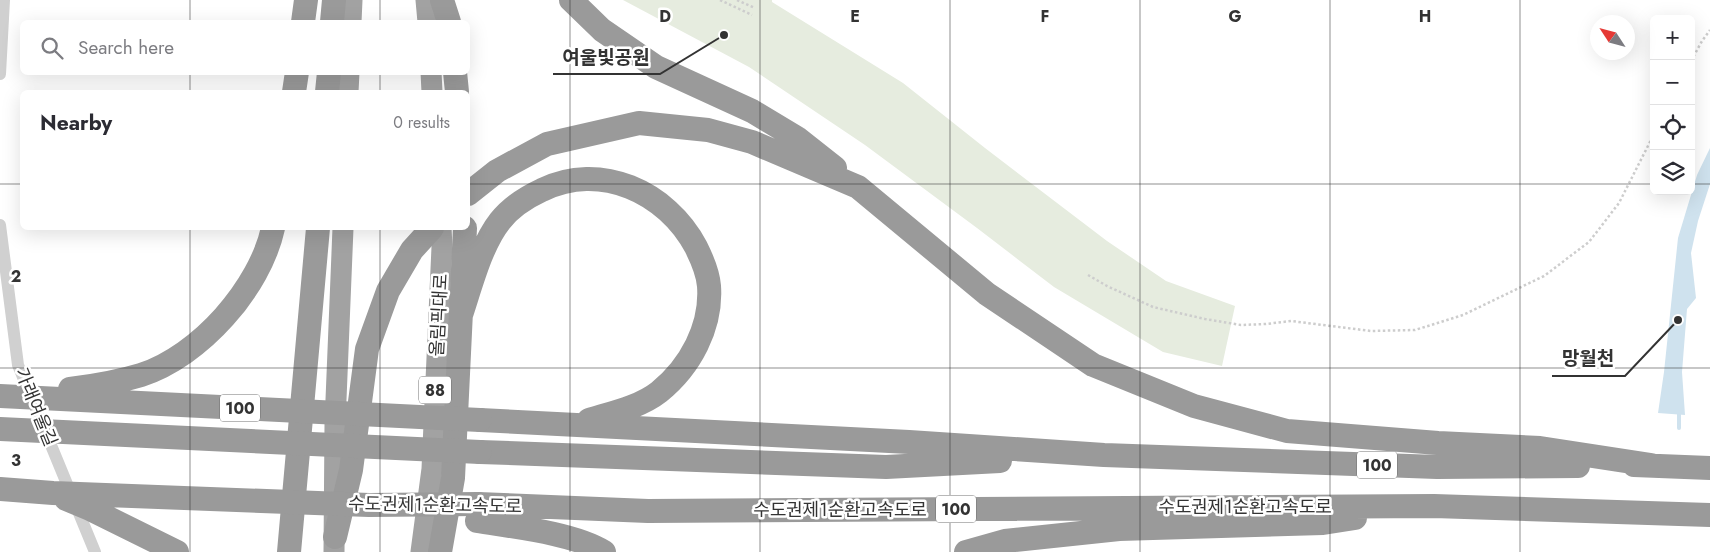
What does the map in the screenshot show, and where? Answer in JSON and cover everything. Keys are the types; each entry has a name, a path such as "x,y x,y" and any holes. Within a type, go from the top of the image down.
{"highway":[{"path":"304,20 306,0"},
{"path":"332,20 334,0"},
{"path":"351,20 352,0"},
{"path":"426,0 428,20"},
{"path":"442,0 448,20"},
{"path":"571,0 602,30 656,67 752,111 797,138 988,294 1093,365 1194,406 1287,431 1438,443 1540,448 1651,465"},
{"path":"294,90 297,75"},
{"path":"328,90 329,75"},
{"path":"348,90 349,75"},
{"path":"431,75 432,90"},
{"path":"455,75 457,90"},
{"path":"470,192 497,171 547,144 639,124 708,130 752,142 858,187"},
{"path":"461,315 482,253 500,221 524,199 553,185 584,178 611,180 635,189 657,201 676,218 691,237 702,259 709,286 707,312 701,336 684,367 658,392 632,406 572,425"},
{"path":"2,397 98,385 142,374 181,356 220,323 252,280 272,230"},
{"path":"290,552 318,230"},
{"path":"335,545 335,424 343,230"},
{"path":"335,545 351,470 367,349 388,291 412,250 430,230"},
{"name":"올림픽대로","path":"421,552 432,469 442,247 441,230"},
{"path":"457,552 453,478 465,230"},
{"name":"100","path":"2,397 909,442 1104,455 1437,467 1651,465 1710,468"},
{"name":"100","path":"0,429 480,452 886,467 1104,455"},
{"path":"440,552 453,478"},
{"name":"수도권제1순환고속도로","path":"0,490 369,505 478,513 1434,506 1710,515"},
{"path":"53,493 177,552"},
{"path":"966,552 1005,541 1119,529 1323,523 1434,506"},
{"path":"478,513 556,535 604,552"}],"street":[{"path":"0,74 4,0"},
{"name":"가래여울길","path":"0,225 18,365 95,552"}],"path":[{"path":"720,0 752,15"},
{"path":"738,0 755,8"},
{"path":"1692,60 1710,30"},
{"path":"1088,275 1153,307 1205,319 1241,325 1291,321 1371,331 1416,330 1463,315 1544,276 1589,242 1619,204 1650,142"}],"shaded area":[{"path":"623,0 772,0 772,2 903,83 1107,241 1166,281 1235,306 1222,366 1163,352 1054,287 865,145 749,67"}],"water":[{"path":"1710,148 1710,184 1698,221 1691,253 1696,298 1687,309 1682,372 1685,415 1658,413 1678,238 1691,195 1695,195 1697,175"}],"waterway":[{"path":"1679,409 1679,428"}],"place":[{"name":"여울빛공원","path":"724,35"},
{"name":"망월천","path":"1678,320"}]}
